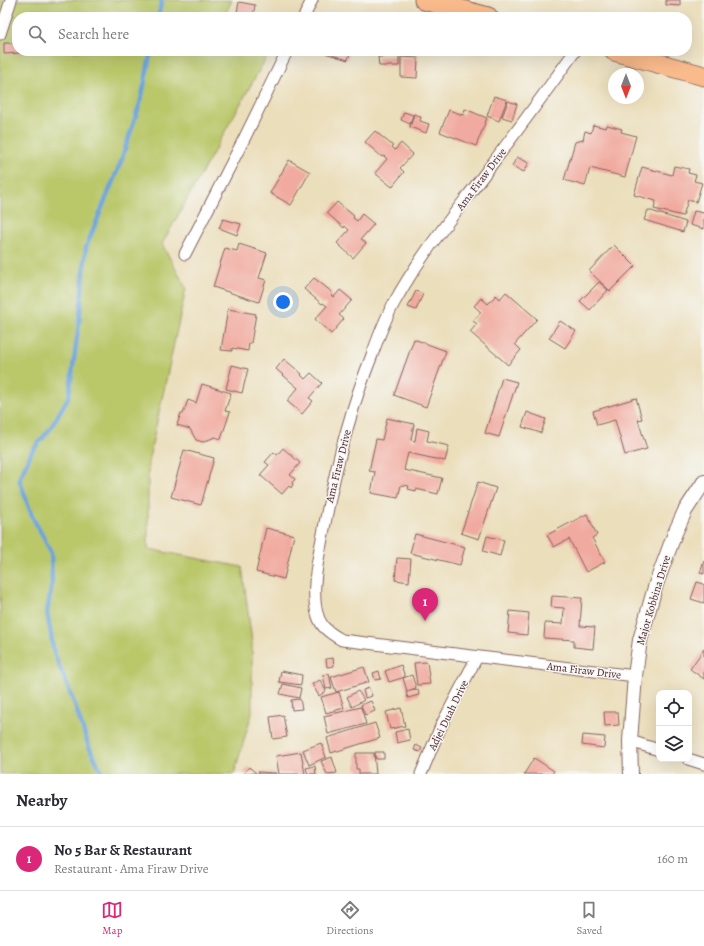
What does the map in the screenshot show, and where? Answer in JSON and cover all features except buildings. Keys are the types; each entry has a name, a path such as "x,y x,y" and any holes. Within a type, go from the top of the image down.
{"highway":[{"path":"424,0 469,12"},
{"path":"632,56 704,76"}],"street":[{"path":"0,34 11,0"},
{"path":"306,12 312,0"},
{"path":"185,254 285,56"},
{"name":"Ama Firaw Drive","path":"572,56 412,271 393,304 359,388 331,490 314,579 318,612 322,625 332,635 342,640 635,676"},
{"name":"Major Kobbina Drive","path":"631,774 630,741 635,676 640,640 656,584 685,511 704,482"},
{"name":"Adjei Duah Drive","path":"421,774 441,726 477,657"},
{"path":"630,741 656,749"},
{"path":"692,760 704,764"}],"green space":[{"path":"0,0 232,0 226,12 12,12 12,56 267,56 162,244 186,288 148,463 148,549 242,567 252,642 252,713 234,774 0,774"}],"waterway":[{"path":"159,12 162,0"},
{"path":"103,774 89,747 73,700 54,653 47,612 52,583 51,552 32,516 19,479 32,451 50,429 69,396 79,323 86,247 120,164 141,100 150,56"}],"place":[{"name":"No 5 Bar & Restaurant","path":"425,621"}]}
